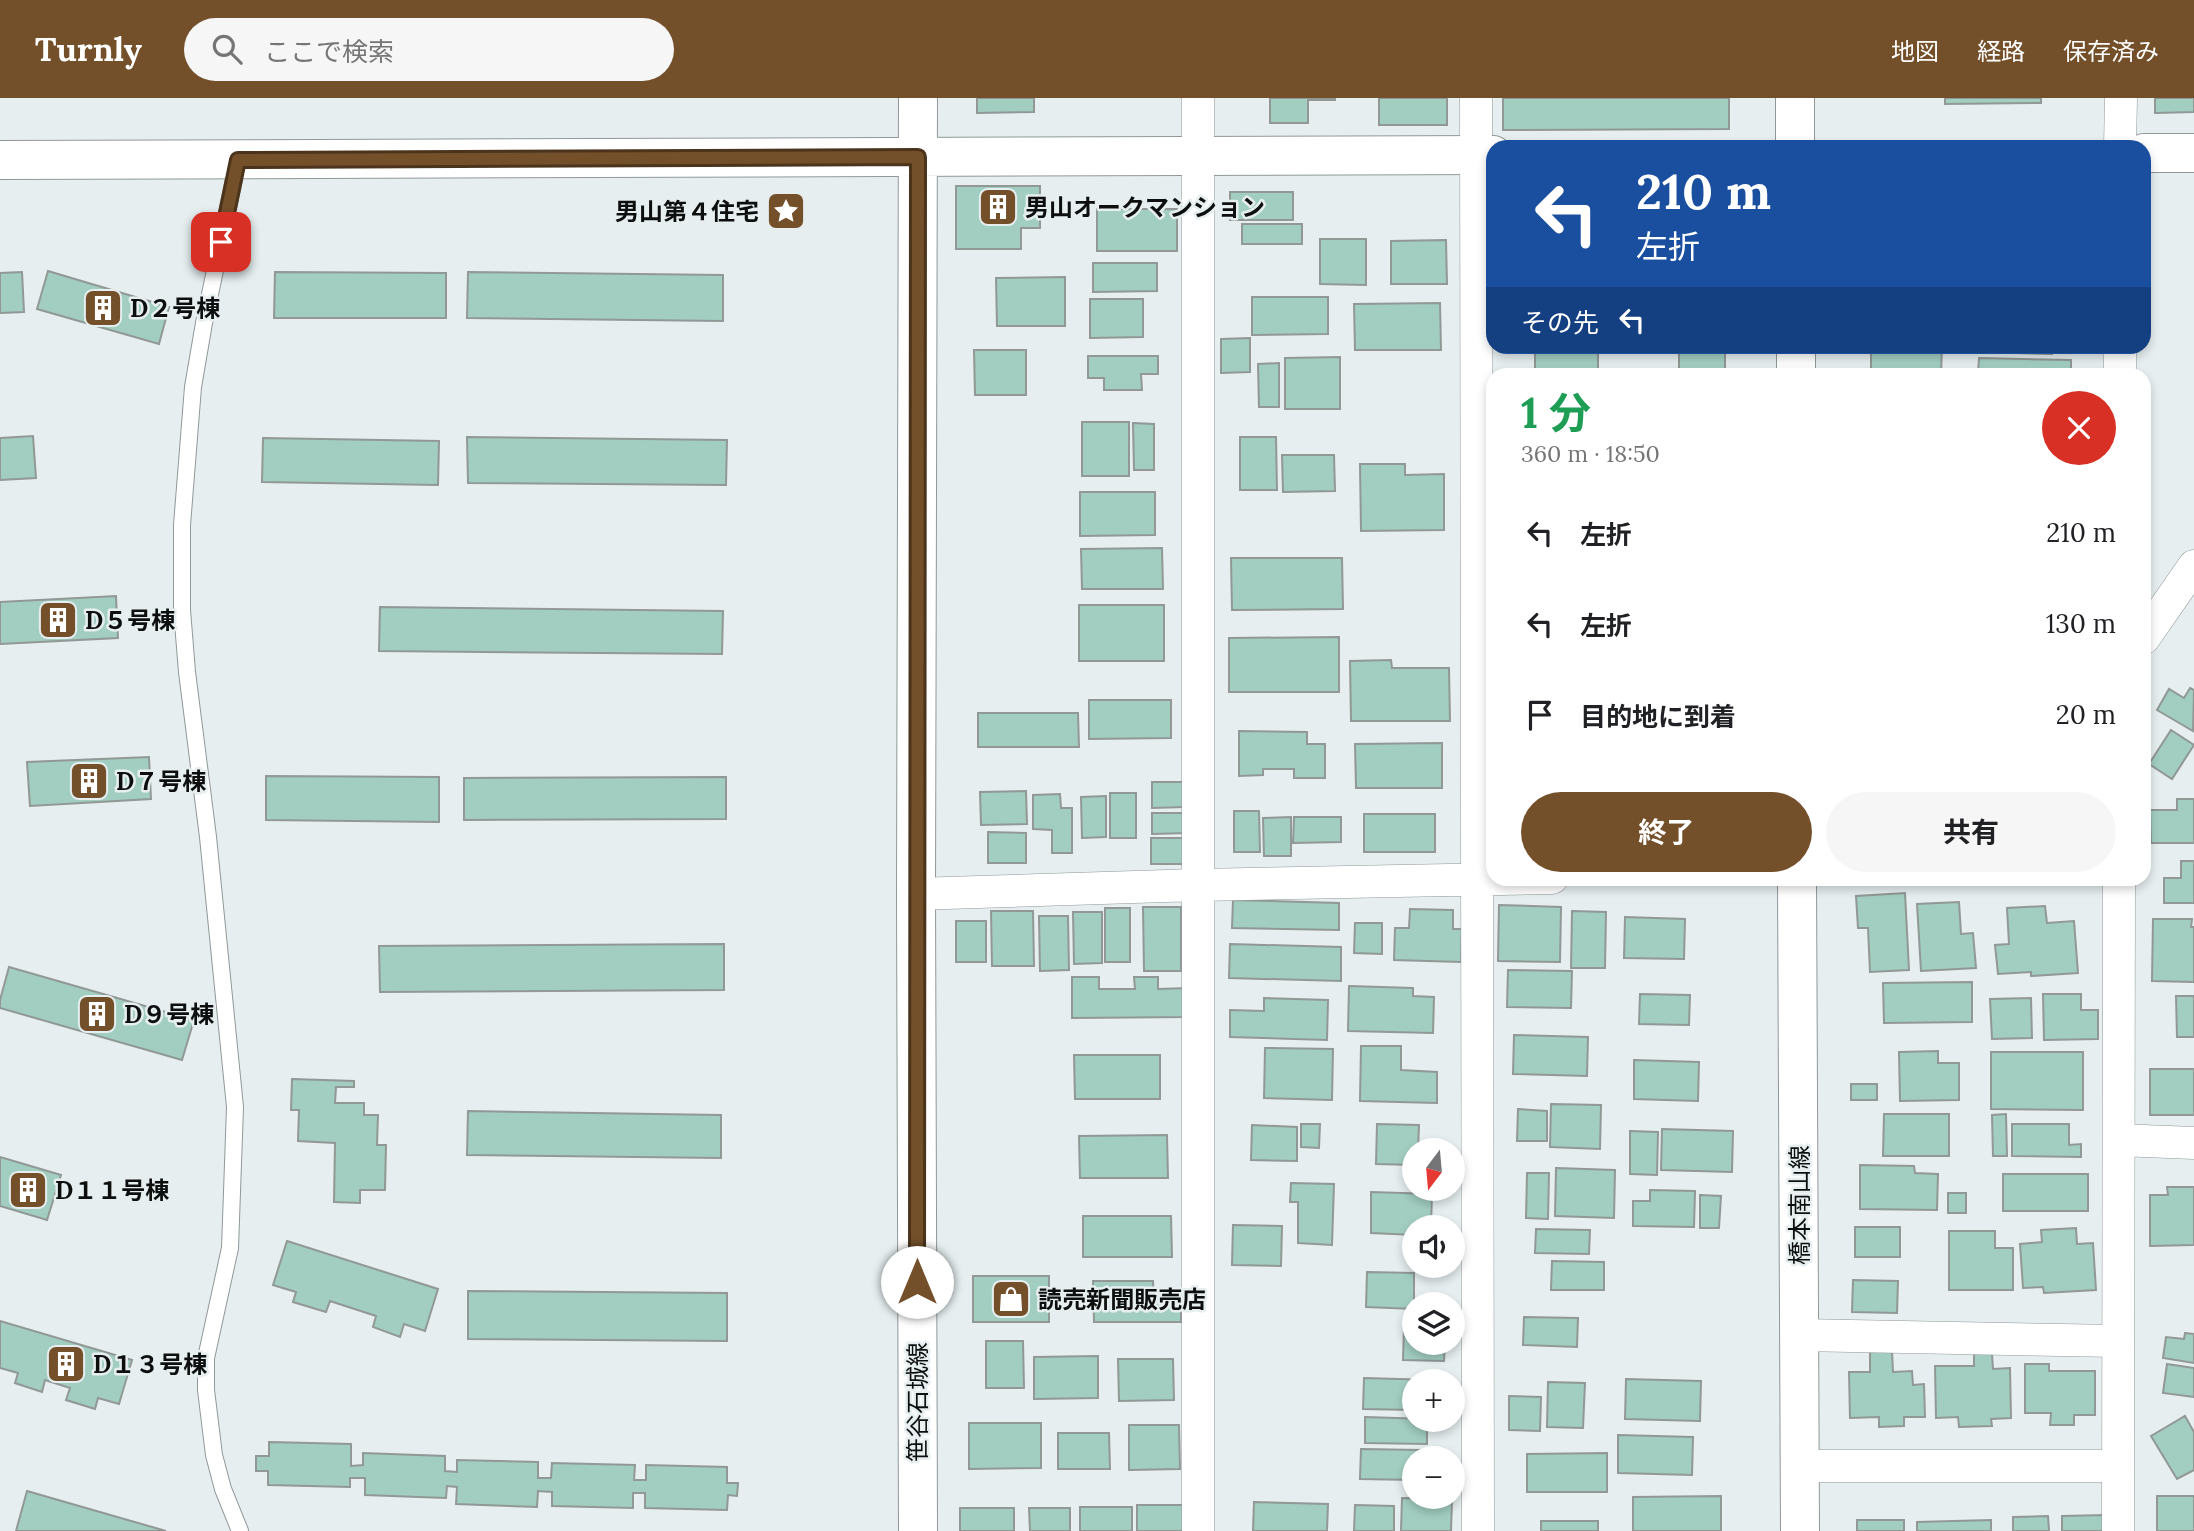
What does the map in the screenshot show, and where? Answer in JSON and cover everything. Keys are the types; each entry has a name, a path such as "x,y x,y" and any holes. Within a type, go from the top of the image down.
{"street":[{"name":"笹谷石城線","path":"918,98 918,1531"},
{"path":"1198,98 1198,1531"},
{"path":"1476,98 1484,155 1477,881 1478,1531"},
{"path":"1795,98 1795,140"},
{"path":"2120,140 2121,98"},
{"path":"2151,153 2194,153"},
{"path":"0,160 1484,155"},
{"path":"2151,628 2194,566"},
{"path":"916,894 1198,885 1486,881"},
{"name":"橋本南山線","path":"1797,886 1800,1531"},
{"path":"2118,1531 2119,886"},
{"path":"2119,1140 2194,1143"},
{"path":"1799,1335 2118,1341"},
{"path":"1800,1466 2118,1466"}],"lane":[{"path":"238,160 193,387 182,525 182,610 235,1107 230,1248 206,1358 206,1390 214,1455 223,1489 240,1531"}],"building":[{"path":"977,98 1034,98 1034,112 977,113"},
{"path":"1270,98 1335,100 1308,100 1308,123 1270,123"},
{"path":"1379,98 1447,98 1447,125 1379,125"},
{"path":"1503,98 1729,98 1729,129 1503,130"},
{"path":"1945,98 2041,98 2041,103 1945,104"},
{"path":"2155,98 2194,98 2194,112 2155,113"},
{"name":"男山オークマンション","path":"956,186 1040,186 1040,228 1021,228 1021,249 956,249"},
{"path":"1230,192 1293,192 1293,220 1230,220"},
{"path":"1097,209 1177,209 1177,251 1097,251"},
{"path":"1242,224 1302,224 1302,244 1242,244"},
{"path":"1320,239 1366,239 1366,285 1320,284"},
{"path":"1446,240 1447,284 1391,284 1391,241"},
{"path":"1093,263 1157,263 1157,291 1093,292"},
{"name":"D２号棟","path":"48,271 169,307 159,344 37,309"},
{"path":"22,272 24,312 0,313 0,273"},
{"path":"275,272 446,273 446,318 274,318"},
{"path":"468,272 723,275 723,321 467,318"},
{"path":"1065,277 1065,326 997,326 996,278"},
{"path":"1252,297 1328,297 1328,334 1252,335"},
{"path":"1090,299 1143,299 1143,337 1090,338"},
{"path":"1440,303 1441,350 1355,350 1354,304"},
{"path":"1250,338 1250,372 1221,373 1221,339"},
{"path":"974,350 1026,350 1026,395 975,395"},
{"path":"1535,354 1598,354 1598,368 1535,368"},
{"path":"1679,354 1725,354 1725,368 1679,368"},
{"path":"1871,354 1942,354 1941,368 1871,368"},
{"path":"1088,356 1158,356 1158,374 1141,374 1142,390 1104,390 1104,378 1088,378"},
{"path":"1340,357 1340,409 1285,409 1285,358"},
{"path":"1979,358 2071,360 2071,368 1978,368"},
{"path":"1279,363 1279,407 1259,407 1258,364"},
{"path":"1082,422 1129,422 1129,476 1082,476"},
{"path":"1133,423 1154,424 1154,470 1134,470"},
{"path":"33,436 36,478 0,480 0,438"},
{"path":"467,437 727,440 726,485 468,483"},
{"path":"1240,437 1276,437 1277,490 1240,490"},
{"path":"263,438 439,441 438,485 262,482"},
{"path":"1282,455 1334,455 1335,491 1283,492"},
{"path":"1360,464 1405,464 1405,475 1444,474 1444,530 1361,531"},
{"path":"1080,492 1155,492 1155,535 1080,536"},
{"path":"1162,548 1163,589 1082,589 1081,549"},
{"path":"1231,558 1342,558 1343,609 1232,610"},
{"name":"D５号棟","path":"116,596 118,638 0,644 0,602"},
{"path":"1079,605 1164,605 1164,661 1079,661"},
{"path":"380,607 723,611 722,654 379,651"},
{"path":"1339,637 1339,692 1229,692 1229,638"},
{"path":"1391,660 1392,668 1449,668 1450,721 1351,721 1350,661"},
{"path":"2190,688 2194,690 2193,731 2157,710 2169,689 2184,698"},
{"path":"1089,700 1171,700 1171,738 1089,739"},
{"path":"978,713 1078,713 1079,747 978,747"},
{"path":"2171,730 2194,745 2172,779 2151,765 2151,761"},
{"path":"1239,731 1307,732 1307,744 1325,744 1325,778 1294,778 1294,769 1263,769 1263,775 1239,776"},
{"path":"1442,743 1442,788 1356,788 1355,744"},
{"name":"D７号棟","path":"149,757 151,799 30,806 27,762"},
{"path":"266,776 439,777 439,822 266,820"},
{"path":"726,777 726,819 464,820 464,778"},
{"path":"1152,782 1185,782 1185,807 1152,808"},
{"path":"1026,791 1027,824 981,825 980,792"},
{"path":"1110,793 1136,793 1136,838 1110,838"},
{"path":"1060,794 1061,808 1072,808 1072,853 1052,853 1052,830 1033,829 1033,795"},
{"path":"1106,796 1106,837 1082,838 1081,797"},
{"path":"2177,799 2194,799 2194,843 2151,843 2151,810 2177,810"},
{"path":"1234,811 1259,811 1260,852 1234,852"},
{"path":"1152,813 1189,813 1189,833 1152,834"},
{"path":"1364,814 1435,814 1435,852 1364,852"},
{"path":"1291,817 1291,856 1264,856 1263,818"},
{"path":"1294,817 1341,817 1341,842 1293,843"},
{"path":"988,832 1026,833 1026,863 988,863"},
{"path":"1151,838 1187,838 1188,864 1151,864"},
{"path":"2181,861 2194,861 2194,903 2164,903 2164,878 2181,878"},
{"path":"1905,893 1909,970 1870,972 1868,928 1858,928 1856,896"},
{"path":"1233,900 1339,903 1339,930 1232,928"},
{"path":"1959,902 1961,934 1973,933 1976,968 1921,971 1917,904"},
{"path":"1499,905 1561,907 1560,962 1498,961"},
{"path":"2045,906 2047,923 2074,921 2078,973 2031,976 2031,972 1998,974 1995,945 2009,944 2007,908"},
{"path":"1143,907 1181,907 1181,971 1144,971"},
{"path":"1105,908 1130,908 1130,962 1105,962"},
{"path":"1410,909 1453,910 1453,929 1462,929 1461,962 1394,960 1395,928 1409,928"},
{"path":"991,911 1033,911 1034,966 992,966"},
{"path":"1572,911 1606,912 1605,968 1571,968"},
{"path":"1073,912 1102,912 1102,963 1074,964"},
{"path":"1039,916 1068,916 1069,970 1040,971"},
{"path":"1625,917 1685,919 1684,959 1624,958"},
{"path":"2153,919 2192,919 2194,982 2152,981"},
{"path":"956,921 986,921 986,962 956,962"},
{"path":"1355,923 1382,923 1382,954 1354,953"},
{"path":"724,944 724,990 380,992 379,946"},
{"path":"1230,944 1341,947 1341,981 1229,978"},
{"name":"D９号棟","path":"9,967 194,1020 182,1060 0,1008"},
{"path":"1508,970 1572,971 1571,1008 1507,1007"},
{"path":"1072,977 1099,977 1099,989 1135,989 1134,977 1158,977 1158,989 1188,988 1188,1017 1072,1018"},
{"path":"1972,982 1972,1022 1884,1023 1883,983"},
{"path":"1349,986 1413,988 1413,996 1434,997 1433,1033 1348,1031"},
{"path":"1640,994 1690,995 1689,1025 1639,1024"},
{"path":"2043,994 2081,994 2081,1010 2098,1010 2098,1039 2044,1040"},
{"path":"2176,996 2194,996 2194,1037 2177,1037"},
{"path":"1264,998 1328,1000 1327,1040 1230,1037 1230,1010 1264,1011"},
{"path":"2031,998 2032,1038 1992,1039 1990,999"},
{"path":"1514,1035 1588,1037 1587,1076 1513,1074"},
{"path":"1361,1046 1401,1046 1401,1070 1437,1072 1437,1103 1360,1101"},
{"path":"1265,1048 1333,1049 1332,1100 1264,1098"},
{"path":"1938,1051 1938,1063 1959,1063 1959,1100 1900,1101 1899,1052"},
{"path":"1991,1052 2083,1052 2083,1110 1991,1109"},
{"path":"1074,1055 1160,1055 1160,1099 1075,1099"},
{"path":"1634,1060 1699,1062 1698,1101 1634,1099"},
{"path":"2150,1069 2194,1069 2194,1115 2150,1115"},
{"path":"292,1079 354,1081 354,1087 336,1087 335,1103 364,1103 364,1115 378,1115 377,1145 386,1145 385,1190 360,1190 360,1203 334,1202 335,1143 298,1141 299,1110 291,1110"},
{"path":"1851,1084 1877,1084 1877,1100 1851,1100"},
{"path":"1551,1104 1601,1105 1600,1149 1550,1147"},
{"path":"1518,1109 1547,1111 1547,1141 1517,1141"},
{"path":"468,1111 721,1115 721,1158 467,1155"},
{"path":"1884,1114 1949,1114 1949,1156 1883,1156"},
{"path":"2006,1114 2007,1156 1993,1156 1992,1115"},
{"path":"1301,1124 1320,1124 1319,1148 1301,1147"},
{"path":"1377,1124 1419,1125 1418,1138 1402,1138 1402,1165 1376,1164"},
{"path":"2012,1124 2069,1124 2069,1145 2081,1144 2081,1157 2012,1156"},
{"path":"1252,1125 1297,1127 1297,1161 1251,1160"},
{"path":"1662,1129 1733,1131 1732,1172 1661,1170"},
{"path":"1630,1131 1658,1132 1657,1175 1630,1174"},
{"path":"1167,1135 1168,1178 1080,1178 1079,1136"},
{"name":"D１１号棟","path":"0,1157 61,1175 47,1220 0,1206"},
{"path":"1860,1165 1914,1166 1915,1173 1938,1174 1937,1210 1860,1209"},
{"path":"1556,1168 1615,1170 1614,1218 1555,1216"},
{"path":"1527,1173 1549,1173 1548,1219 1526,1218"},
{"path":"2003,1174 2088,1174 2088,1211 2003,1211"},
{"path":"1291,1183 1334,1184 1332,1245 1298,1243 1298,1202 1290,1202"},
{"path":"2167,1187 2194,1187 2194,1245 2150,1246 2150,1195 2168,1195"},
{"path":"1650,1190 1695,1191 1694,1227 1633,1226 1633,1201 1650,1201"},
{"path":"1371,1192 1402,1193 1402,1201 1432,1201 1431,1215 1402,1215 1402,1234 1371,1233"},
{"path":"1948,1193 1966,1193 1966,1213 1948,1213"},
{"path":"1700,1195 1721,1196 1719,1228 1700,1228"},
{"path":"1083,1216 1171,1216 1172,1257 1083,1257"},
{"path":"1233,1225 1282,1226 1281,1266 1232,1265"},
{"path":"1855,1227 1900,1227 1900,1257 1855,1257"},
{"path":"2076,1228 2077,1244 2093,1243 2096,1290 2044,1293 2043,1287 2023,1288 2020,1244 2042,1242 2041,1230"},
{"path":"1536,1229 1590,1230 1589,1254 1535,1253"},
{"path":"1949,1231 1995,1231 1995,1248 2013,1248 2013,1290 1949,1290"},
{"path":"287,1241 438,1289 425,1331 404,1324 400,1337 373,1327 376,1316 330,1301 326,1312 293,1302 296,1292 273,1285"},
{"path":"1552,1261 1604,1262 1604,1290 1551,1290"},
{"path":"1367,1272 1402,1273 1402,1278 1414,1278 1414,1292 1402,1292 1402,1308 1366,1307"},
{"name":"読売新聞販売店","path":"973,1276 1049,1276 1049,1322 973,1322"},
{"path":"1853,1280 1898,1281 1897,1313 1852,1312"},
{"path":"1093,1281 1153,1281 1154,1298 1181,1298 1181,1322 1094,1322"},
{"path":"468,1291 727,1293 727,1341 468,1339"},
{"path":"1524,1317 1578,1318 1577,1347 1523,1345"},
{"name":"D１３号棟","path":"0,1321 132,1360 119,1404 98,1398 95,1409 66,1400 70,1388 45,1380 42,1392 15,1383 18,1373 0,1368"},
{"path":"2185,1333 2194,1334 2194,1363 2163,1358 2166,1337 2184,1339"},
{"path":"986,1341 1023,1341 1024,1388 986,1388"},
{"path":"1892,1351 1893,1372 1912,1371 1913,1385 1924,1384 1925,1417 1904,1417 1904,1426 1879,1427 1879,1417 1850,1418 1849,1372 1870,1372 1870,1352"},
{"path":"1974,1354 1992,1354 1993,1369 2010,1368 2011,1418 1991,1419 1992,1426 1959,1427 1958,1417 1936,1418 1935,1366 1974,1366"},
{"path":"1403,1355 1444,1355 1444,1361 1403,1360"},
{"path":"1098,1356 1098,1398 1034,1399 1034,1357"},
{"path":"1118,1359 1173,1359 1174,1400 1119,1401"},
{"path":"2025,1364 2049,1364 2049,1371 2095,1371 2095,1415 2074,1415 2074,1425 2050,1425 2051,1413 2025,1413"},
{"path":"2167,1364 2194,1368 2194,1397 2163,1393"},
{"path":"1364,1378 1402,1379 1402,1410 1363,1409"},
{"path":"1626,1379 1701,1381 1700,1421 1625,1419"},
{"path":"1548,1382 1585,1383 1583,1428 1547,1427"},
{"path":"1509,1396 1541,1397 1540,1431 1509,1430"},
{"path":"2185,1416 2194,1432 2194,1470 2177,1479 2151,1436"},
{"path":"1365,1417 1402,1418 1402,1432 1427,1432 1427,1444 1365,1443"},
{"path":"969,1423 1041,1423 1041,1468 969,1469"},
{"path":"1129,1425 1179,1425 1180,1469 1129,1470"},
{"path":"1058,1433 1109,1433 1110,1469 1058,1469"},
{"path":"1618,1435 1693,1437 1692,1475 1618,1473"},
{"path":"269,1442 351,1444 351,1466 363,1465 363,1453 445,1456 445,1471 457,1472 457,1460 538,1462 538,1478 551,1478 552,1463 635,1465 634,1480 646,1480 646,1465 727,1467 727,1483 738,1483 737,1496 728,1495 727,1510 645,1508 645,1493 633,1493 633,1508 552,1506 552,1492 538,1491 537,1507 456,1504 457,1487 447,1486 446,1498 365,1495 365,1478 350,1478 350,1487 268,1485 268,1471 256,1471 256,1456 269,1456"},
{"path":"1361,1449 1402,1450 1402,1480 1360,1479"},
{"path":"1607,1453 1607,1492 1527,1492 1527,1454"},
{"path":"27,1491 166,1531 16,1531"},
{"path":"1721,1496 1721,1531 1633,1531 1633,1497"},
{"path":"2157,1496 2194,1496 2194,1531 2157,1531"},
{"path":"1402,1498 1402,1509 1452,1509 1451,1531 1401,1531"},
{"path":"1254,1502 1328,1504 1327,1531 1253,1531"},
{"path":"1137,1505 1189,1505 1189,1531 1137,1531"},
{"path":"1355,1505 1394,1506 1394,1531 1354,1531"},
{"path":"1080,1507 1132,1507 1132,1531 1080,1531"},
{"path":"960,1508 1014,1508 1014,1531 960,1531"},
{"path":"1029,1508 1070,1508 1070,1531 1030,1531"},
{"path":"2106,1515 2106,1531 2062,1531 2062,1516"},
{"path":"2048,1516 2049,1531 2013,1531 2013,1517"},
{"path":"1857,1520 1904,1520 1904,1531 1857,1531"},
{"path":"1991,1520 1991,1531 1917,1531 1917,1522"},
{"path":"1541,1521 1598,1521 1598,1531 1541,1531"}],"place":[{"name":"男山オークマンション","path":"998,207"},
{"name":"男山第４住宅","path":"786,211"},
{"name":"D２号棟","path":"103,308"},
{"name":"D５号棟","path":"58,620"},
{"name":"D７号棟","path":"89,781"},
{"name":"D９号棟","path":"97,1014"},
{"name":"D１１号棟","path":"28,1190"},
{"name":"読売新聞販売店","path":"1011,1299"},
{"name":"D１３号棟","path":"66,1364"}],"route":[{"path":"221,242 238,160 918,157 917,1282"}]}
